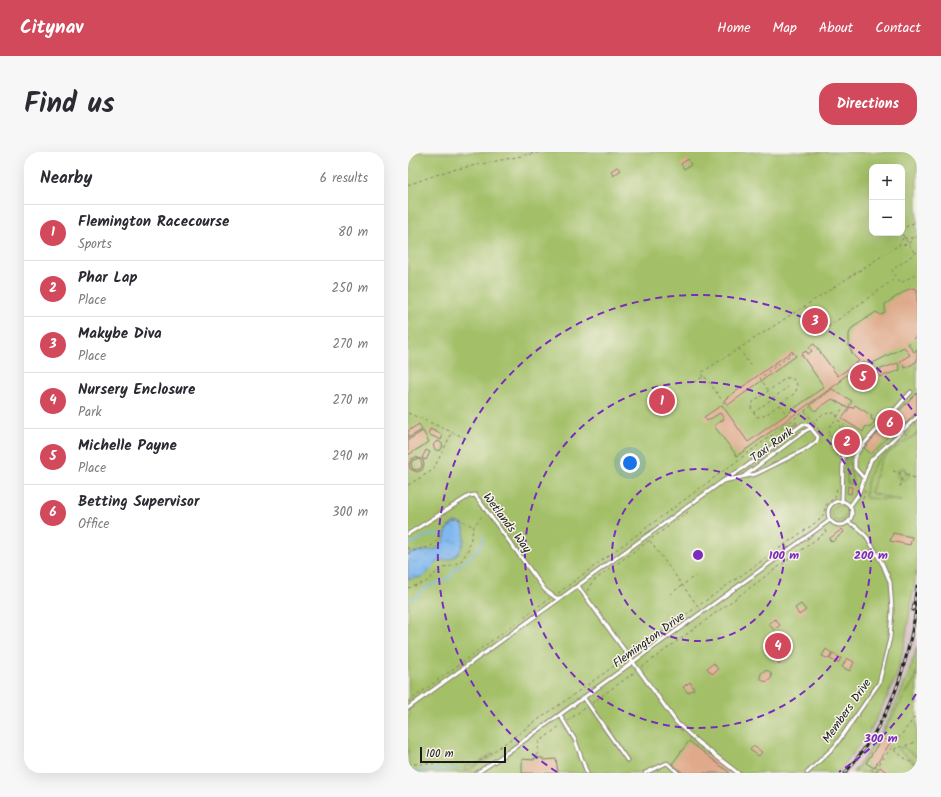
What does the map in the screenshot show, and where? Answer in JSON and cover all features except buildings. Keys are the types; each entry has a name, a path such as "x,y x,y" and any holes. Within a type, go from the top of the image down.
{"lane":[{"path":"864,477 855,468 855,456 862,446 911,392"},
{"path":"850,506 842,502 835,503 830,508 828,514 830,520 840,525 848,522 852,516 850,506 858,495 868,466 875,454 917,417"},
{"path":"408,708 723,481 744,468 803,424 810,426 818,437 817,441 808,448 756,474 723,481"},
{"name":"Taxi Rank","path":"743,477 805,431 812,428"},
{"path":"842,502 845,448 840,442 840,437 844,433 849,433 853,436 854,442 852,446 845,448"},
{"name":"Wetlands Way","path":"408,534 469,496 475,495 545,590 553,597"},
{"name":"Flemington Drive","path":"477,773 584,698 830,520"},
{"name":"Members Drive","path":"807,773 835,746 879,683 890,638 892,610 890,582 883,565 867,536 857,527 848,522"},
{"path":"578,586 677,724 736,772"},
{"path":"553,597 561,598"},
{"path":"584,698 626,760"},
{"path":"560,715 583,758 587,773"},
{"path":"645,773 667,764 678,773"}],"path":[{"path":"408,185 448,171 541,152"},
{"path":"915,253 902,234 904,228 917,221"},
{"path":"904,238 917,237"},
{"path":"727,407 701,373 899,245 904,238"},
{"path":"899,245 908,244 914,238"},
{"path":"917,252 892,270 903,283 917,273"},
{"path":"828,327 897,277"},
{"path":"805,306 813,318"},
{"path":"817,316 820,321 813,326 810,321 813,318 817,316"},
{"path":"817,323 822,332"},
{"path":"739,349 754,369"},
{"path":"769,390 760,378 793,353"},
{"path":"694,382 703,377"},
{"path":"786,378 792,378 796,381 798,388 795,393 780,405 764,416 757,417 752,413 751,406 753,402 786,378"},
{"path":"752,413 788,387"},
{"path":"780,405 786,414"},
{"path":"837,417 844,406"},
{"path":"408,702 810,407"},
{"path":"805,411 818,430"},
{"path":"814,423 818,417 827,413 836,413 841,425 840,430"},
{"path":"408,414 468,439"},
{"path":"819,444 827,439 830,425 838,420"},
{"path":"839,456 839,450 835,438 846,422"},
{"path":"901,438 912,428"},
{"path":"408,485 433,470 452,432"},
{"path":"829,434 836,442"},
{"path":"831,446 836,442"},
{"path":"893,471 901,473 905,472 906,475 914,478"},
{"path":"900,487 902,477 901,473"},
{"path":"902,477 906,475"},
{"path":"408,764 477,763 822,518 826,505 835,497 838,487 842,488"},
{"path":"863,499 866,487"},
{"path":"584,594 592,582 694,508"},
{"path":"408,588 426,582 440,568 454,565 462,560 468,550 474,526 488,511"},
{"path":"408,554 433,545 442,526 455,518 463,520 470,526 474,526"},
{"path":"537,756 539,742 826,532 822,526"},
{"path":"650,540 702,612"},
{"path":"408,547 411,552"},
{"path":"670,594 695,576"},
{"path":"871,769 874,771 917,714"},
{"path":"893,750 917,742"},
{"path":"891,748 917,767"}],"shaded area":[{"path":"917,568 917,647 902,692 880,735 857,767 852,773 838,773 858,749 878,716 905,641"}],"green space":[{"path":"408,152 917,152 917,568 905,641 896,678 868,734 838,773 408,773"},
{"path":"917,424 917,434 892,450 882,460 871,493 901,501 866,498 865,492 867,483 875,464 887,450"},
{"path":"858,444 859,445 849,460 853,484 847,483 845,458"},
{"path":"901,468 905,468 909,474 905,480 901,480 897,476 897,472"},
{"path":"836,505 842,505 847,510 845,519 842,521 836,521 831,516 831,510"},
{"path":"917,647 917,671 915,679 875,746 866,759 852,773 874,744 883,729 899,697"},
{"path":"917,671 917,773 854,773 883,732 915,679"},
{"path":"903,747 917,757 917,764 897,749"},
{"path":"493,753 495,755 465,772 465,765 475,765"}],"water":[{"path":"455,522 463,524 464,530 463,543 457,554 453,558 440,560 423,577 408,579 408,554 434,550 442,544 448,527"}],"waterway":[{"path":"408,545 429,535 446,534"},
{"path":"408,601 416,597 425,588 449,578 454,570 466,561 481,545 484,536"},
{"path":"408,771 460,769"}],"railway":[{"path":"913,610 917,586"},
{"path":"845,773 874,734 894,694 908,652 917,604"}],"place":[{"name":"Makybe Diva","path":"815,321"},
{"name":"Michelle Payne","path":"863,377"},
{"name":"Flemington Racecourse","path":"662,401"},
{"name":"Betting Supervisor","path":"890,423"},
{"name":"Phar Lap","path":"847,442"},
{"name":"Nursery Enclosure","path":"778,646"}]}
